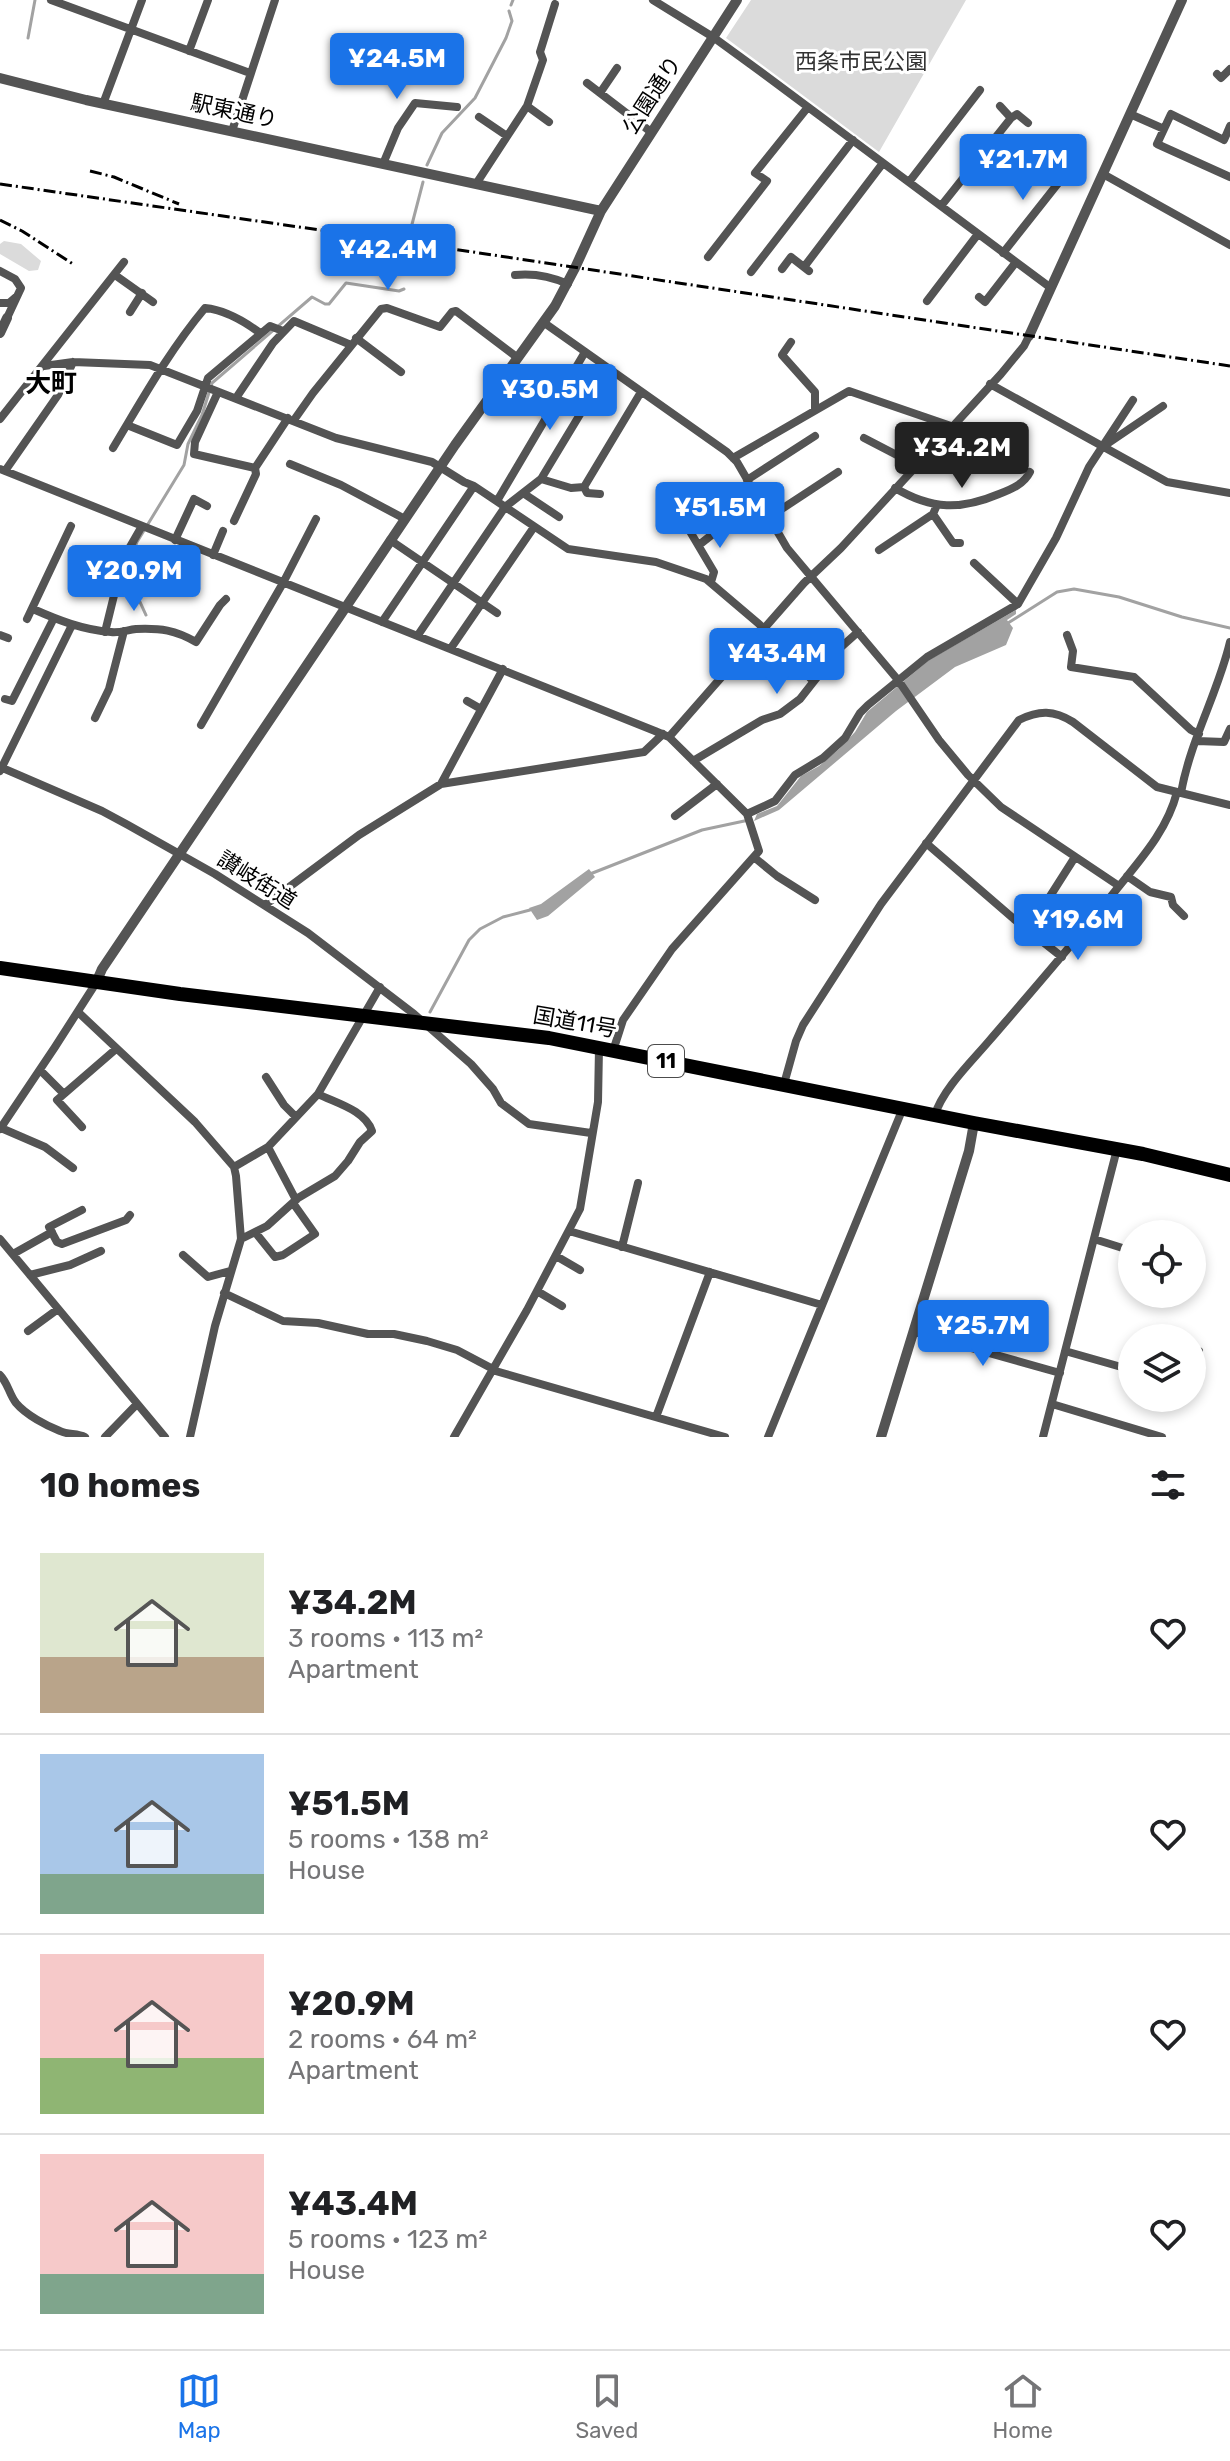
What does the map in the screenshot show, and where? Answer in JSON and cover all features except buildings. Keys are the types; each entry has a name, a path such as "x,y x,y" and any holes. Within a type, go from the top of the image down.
{"highway":[{"name":"国道11号","path":"0,968 96,983 549,1038 1117,1149 1230,1175"}],"street":[{"path":"51,0 250,73"},
{"path":"103,104 142,0"},
{"path":"189,51 208,0"},
{"path":"232,131 275,0"},
{"path":"653,0 713,37 1051,288"},
{"name":"公園通り","path":"96,983 390,540 568,284 601,211 737,0"},
{"path":"265,905 359,835 441,784 644,752 666,736 1012,361 1029,336 1182,0"},
{"path":"476,184 527,106 543,60 540,52 555,4"},
{"path":"600,93 617,68"},
{"path":"1217,74 1221,78 1230,69"},
{"name":"駅東通り","path":"0,78 103,104 601,211"},
{"path":"587,83 651,132"},
{"path":"909,182 980,90"},
{"path":"383,164 398,128 415,103 457,107"},
{"path":"527,106 549,122"},
{"path":"1000,106 1011,118"},
{"path":"708,257 767,181 755,173 808,107"},
{"path":"941,206 1011,118 1017,114 1028,123"},
{"path":"1130,114 1164,129"},
{"path":"1230,126 1224,140 1171,114 1157,144 1230,177"},
{"path":"479,117 507,136"},
{"path":"751,272 853,140"},
{"path":"782,269 791,257 807,269 883,163"},
{"path":"1003,253 1067,172"},
{"path":"1103,174 1230,245"},
{"path":"927,301 978,234"},
{"path":"0,419 124,262"},
{"path":"979,297 985,302 1016,262"},
{"path":"0,271 20,284 19,294 0,333"},
{"path":"515,275 530,273 568,284"},
{"path":"115,275 153,302"},
{"path":"130,312 142,293"},
{"path":"7,318 0,304 9,303 19,294"},
{"path":"113,448 160,368 205,308 217,309 260,333"},
{"path":"234,521 256,474 255,468 381,309 387,308 440,327 456,311 518,358"},
{"path":"236,398 282,331 294,321 354,341 401,372"},
{"path":"543,322 733,458 787,548 899,682 939,740 973,780 1001,807 1119,886"},
{"path":"255,468 194,454 195,442 211,388 208,378 270,326 282,331"},
{"path":"791,342 782,355 815,392 815,410"},
{"path":"418,635 501,504 585,352"},
{"path":"44,366 73,362 150,365 336,438 432,462 474,486 568,549 656,562 711,582 764,630 813,681"},
{"path":"73,362 58,395 3,470 666,736 748,818 759,851 755,858 672,949 606,1050 580,1209 454,1437"},
{"path":"501,504 541,479 608,368"},
{"path":"990,384 1167,482 1230,493"},
{"path":"127,425 177,445 211,388"},
{"path":"733,458 849,391 951,426"},
{"path":"584,487 641,392"},
{"path":"748,818 775,801 795,775 823,758 845,738 860,713 939,649 1018,604 1056,538 1089,467 1133,400"},
{"path":"1103,446 1163,406"},
{"path":"747,480 815,436"},
{"path":"864,438 916,465"},
{"path":"290,464 341,485 405,519"},
{"path":"768,518 838,472"},
{"path":"879,550 935,509 976,504 1011,489 1026,480 1030,472"},
{"path":"541,479 571,488 584,487"},
{"path":"382,622 474,486"},
{"path":"584,487 587,493 600,494"},
{"path":"895,488 935,509 953,543 960,543"},
{"path":"523,493 559,517"},
{"path":"699,545 733,518 728,509 755,494"},
{"path":"175,540 194,499 207,506"},
{"path":"201,725 316,519"},
{"path":"685,523 714,572 711,582"},
{"path":"27,619 71,526"},
{"path":"451,648 534,527"},
{"path":"105,632 123,559 147,528"},
{"path":"213,555 223,531"},
{"path":"390,540 497,613"},
{"path":"974,563 1018,604"},
{"path":"33,609 72,625 105,632 176,630 196,642 226,599"},
{"path":"5,699 12,701 54,618"},
{"path":"1,768 72,625"},
{"path":"95,718 109,689 124,631"},
{"path":"693,761 762,720 780,714 800,699 840,648 858,632"},
{"path":"1067,635 1073,651 1071,667 1134,677 1198,738 1224,742 1230,729"},
{"path":"935,1115 939,1103 965,1070 1062,957 1157,838 1179,793 1230,642"},
{"path":"441,784 503,669"},
{"path":"467,701 481,709"},
{"path":"784,1084 803,1025 881,904 1019,720 1036,713 1052,712 1073,722 1149,782 1165,790 1230,805"},
{"name":"讃岐街道","path":"1,768 102,811 265,905 320,942 423,1022 471,1064 501,1103 529,1124 591,1133"},
{"path":"675,816 717,784"},
{"path":"926,843 1062,957"},
{"path":"1047,901 1075,857"},
{"path":"755,858 815,900"},
{"path":"1127,876 1150,892 1171,897 1173,905 1184,916"},
{"path":"73,1168 45,1147 0,1128 96,983"},
{"path":"234,1167 268,1147 318,1094 380,987"},
{"path":"78,1012 195,1122 234,1167 241,1239 224,1293 190,1437"},
{"path":"82,1127 57,1100 116,1049"},
{"path":"40,1070 64,1094"},
{"path":"266,1077 296,1117"},
{"path":"241,1239 267,1226 294,1201 335,1176 372,1131 362,1115 318,1094"},
{"path":"768,1437 903,1108"},
{"path":"881,1437 969,1151 974,1123"},
{"path":"255,1232 275,1257 315,1234 294,1201 268,1147"},
{"path":"1043,1437 1117,1149"},
{"path":"622,1247 638,1183"},
{"path":"82,1210 49,1227 57,1242 62,1244 126,1220 130,1215"},
{"path":"569,1231 822,1305"},
{"path":"13,1254 52,1232"},
{"path":"0,1239 165,1437"},
{"path":"1094,1239 1118,1247"},
{"path":"30,1275 70,1265 101,1251"},
{"path":"183,1255 208,1277 230,1271"},
{"path":"556,1256 580,1270"},
{"path":"656,1417 710,1272"},
{"path":"537,1291 562,1306"},
{"path":"224,1293 283,1321 318,1323 368,1334 394,1334 427,1341 457,1350 493,1369 725,1437"},
{"path":"28,1331 58,1309"},
{"path":"914,1332 1060,1373"},
{"path":"1065,1351 1118,1366"},
{"path":"0,1376 14,1400 24,1410 64,1433 85,1437"},
{"path":"105,1437 137,1404"},
{"path":"1052,1404 1162,1437"}],"green space":[{"name":"西条市民公園","path":"751,0 966,0 879,152 726,38"},
{"path":"4,241 21,244 41,261 38,270 29,271 0,254 0,244"}],"shaded area":[{"path":"1016,610 1016,614 1007,620 1013,628 1006,645 955,667 896,711 779,810 754,821 757,814 777,806 801,776 839,749 855,732 867,712 929,660"},
{"path":"589,869 595,877 548,916 537,920 529,908 541,904"}],"waterway":[{"path":"28,38 35,0"},
{"path":"511,5 513,0"},
{"path":"427,165 442,133 475,98 506,38 512,21 509,11"},
{"path":"410,232 423,182"},
{"path":"146,615 135,591 130,570 131,557 184,465 188,444 202,415 212,383 312,297 329,304 346,283 399,291 404,289"},
{"path":"1008,623 1057,592 1074,589 1119,597 1230,628"},
{"path":"590,874 702,830 749,820"},
{"path":"430,1012 469,940 480,929 503,917 530,910"}],"railway":[{"path":"90,171 114,177 179,204"},
{"path":"0,184 1230,366"},
{"path":"0,220 73,264"}],"district":[{"name":"大町","path":"51,383"}]}
